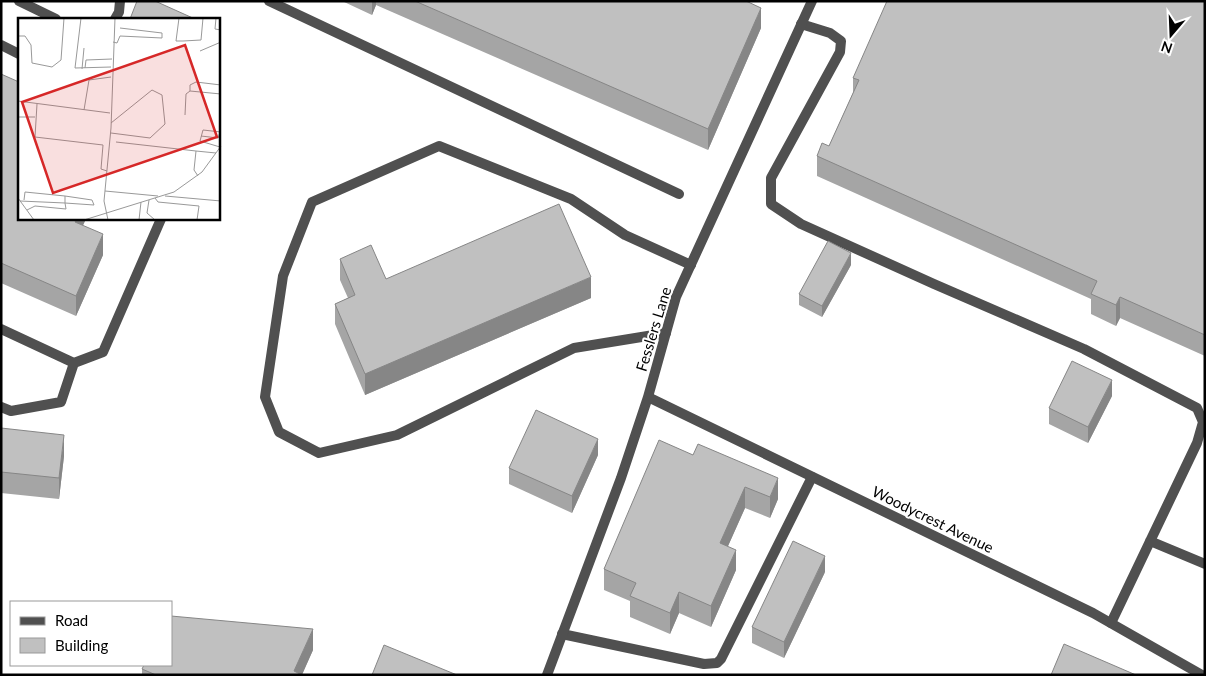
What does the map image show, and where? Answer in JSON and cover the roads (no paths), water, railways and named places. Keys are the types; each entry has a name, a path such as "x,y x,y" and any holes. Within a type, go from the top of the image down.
{"street":[{"path":"19,1 54,18"},
{"path":"116,18 119,12 120,1"},
{"path":"269,1 679,194"},
{"name":"Fesslers Lane","path":"547,675 621,478 648,396 676,297 812,1"},
{"path":"801,24 830,33 841,41 840,52 771,178 771,204 801,224 1084,349 1197,408 1203,422 1197,443 1111,623"},
{"path":"1,45 18,54"},
{"path":"666,333 574,348 397,435 319,453 279,432 266,397 283,276 312,202 439,146 571,199 625,235 691,265"},
{"path":"1,329 74,363 103,352 160,220"},
{"path":"1,407 11,411 61,402 74,363"},
{"name":"Woodycrest Avenue","path":"648,396 1094,613 1202,675"},
{"path":"562,634 704,664 717,663 721,659 812,476"},
{"path":"1150,541 1205,564"}]}
